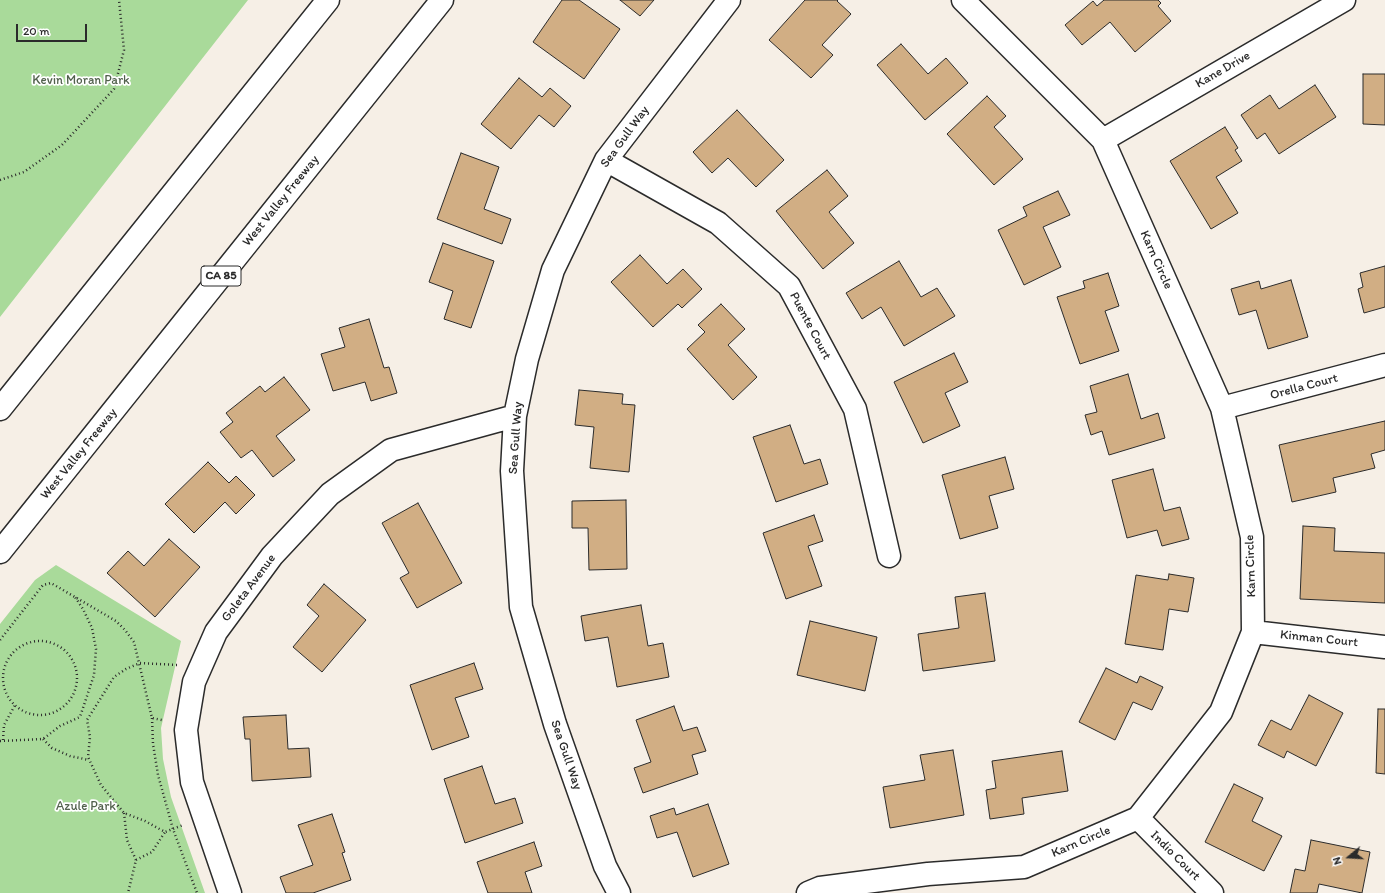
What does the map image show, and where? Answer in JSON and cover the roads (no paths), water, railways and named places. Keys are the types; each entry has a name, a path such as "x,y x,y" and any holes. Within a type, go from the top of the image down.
{"main road":[{"path":"0,409 328,0"},
{"name":"West Valley Freeway","path":"0,552 442,0"},
{"name":"Sea Gull Way","path":"619,893 605,866 555,724 521,607 512,471 515,416 527,359 552,270 606,160 729,0"},
{"name":"Karn Circle","path":"808,893 820,888 928,874 1024,867 1138,818 1221,712 1253,632 1252,537 1222,408 1103,140 964,0"},
{"name":"Kane Drive","path":"1103,140 1344,0"},
{"name":"Puente Court","path":"606,160 718,223 789,286 855,410 889,556"},
{"name":"Orella Court","path":"1222,408 1385,365"},
{"name":"Goleta Avenue","path":"230,893 192,782 186,730 194,682 216,632 272,556 330,494 391,450 515,416"},
{"name":"Kinman Court","path":"1253,632 1385,646"},
{"name":"Indio Court","path":"1138,818 1212,893"}],"park label":[{"name":"Kevin Moran Park","path":"81,81"},
{"name":"Azule Park","path":"86,807"}]}
